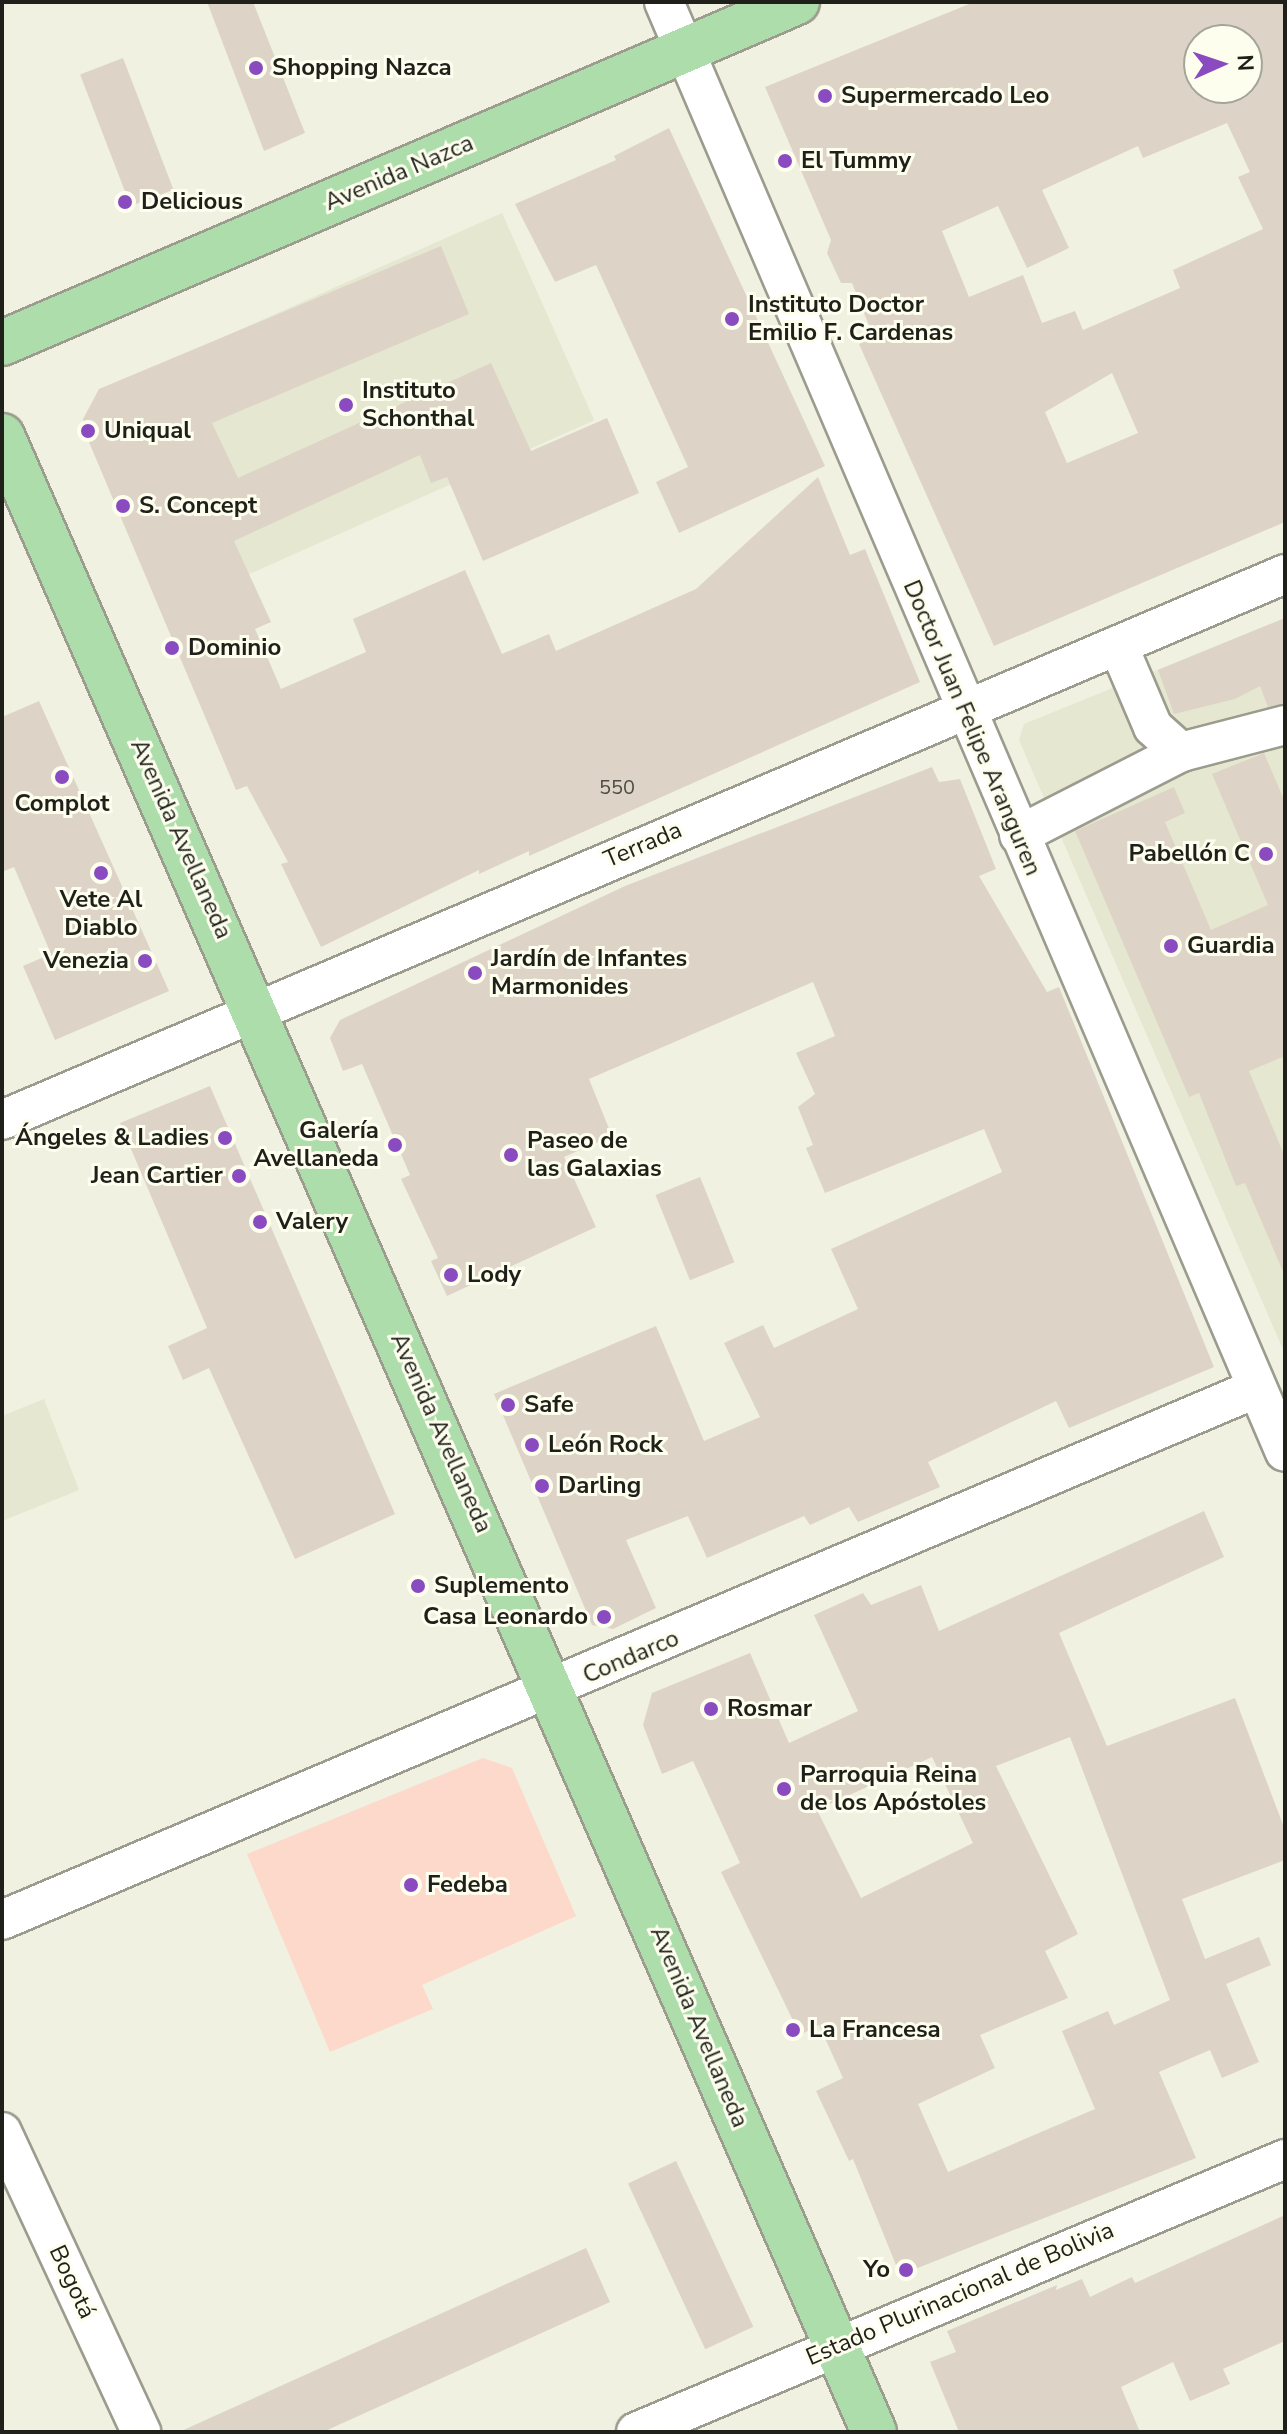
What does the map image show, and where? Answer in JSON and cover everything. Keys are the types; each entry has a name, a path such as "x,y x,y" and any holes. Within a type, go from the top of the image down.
{"main road":[{"name":"Avenida Nazca","path":"2,343 797,2"},
{"name":"Avenida Avellaneda","path":"2,436 256,1010 874,2432"}],"street":[{"name":"Doctor Juan Felipe Aranguren","path":"664,2 963,709 1285,1452"},
{"name":"Terrada","path":"2,1120 1285,574"},
{"path":"1118,645 1153,727 1181,752"},
{"path":"1019,835 1181,752 1283,730"},
{"name":"Condarco","path":"2,1920 553,1690 1257,1388"},
{"name":"Bogotá","path":"2,2132 141,2432"},
{"name":"Estado Plurinacional de Bolivia","path":"636,2432 836,2344 1285,2159"}],"shaded area":[{"name":"Instituto Schonthal","path":"502,213 594,420 192,599 100,392"},
{"path":"1285,618 1285,1354 1019,740 1024,724"},
{"path":"44,1399 79,1490 2,1521 2,1416"},
{"name":"Fedeba","path":"483,1758 512,1768 576,1916 422,1985 433,2009 330,2052 247,1854"}],"building":[{"name":"Shopping Nazca","path":"207,2 253,2 305,133 264,151"},
{"path":"974,2 1285,2 1285,522 994,646 859,344 874,338 852,283 841,283 827,253 831,240 765,87","holes":["1227,123 1250,172 1238,177 1263,229 1173,270 1180,288 1083,330 1075,311 1042,323 1023,275 969,297 942,231 998,206 1027,268 1069,248 1042,190 1138,146 1143,158","1112,373 1138,433 1067,463 1045,412"]},
{"path":"123,58 174,190 131,206 80,74"},
{"path":"669,128 825,466 679,533 656,482 688,467 596,265 555,282 515,204 616,160 614,156"},
{"path":"441,246 469,314 212,423 238,478 491,363 531,451 607,418 639,493 483,561 447,477 431,483 420,455 234,541 271,622 255,629 281,689 366,652 353,619 465,570 502,654 549,634 556,651 696,589 818,477 850,555 865,549 920,682 529,856 529,851 479,874 479,870 321,947 281,864 288,862 247,786 236,790 83,428 83,419 99,389"},
{"path":"1285,618 1285,704 1268,707 1260,686 1235,699 1174,714 1158,670"},
{"path":"39,701 169,991 55,1040 23,966 51,954 14,867 2,872 2,717"},
{"path":"1264,753 1285,802 1285,1056 1249,1071 1285,1157 1285,1276 1245,1183 1236,1186 1199,1093 1189,1097 1075,831 1174,787 1185,813 1165,822 1211,930 1268,905 1212,774"},
{"path":"932,767 939,782 960,779 996,869 979,876 1047,992 1059,987 1214,1367 1069,1428 1056,1401 928,1462 940,1487 858,1522 849,1507 810,1525 804,1516 707,1558 688,1516 626,1540 656,1608 613,1629 592,1625 494,1394 656,1326 704,1441 760,1417 724,1343 763,1325 774,1348 858,1309 831,1249 1002,1172 984,1129 825,1193 806,1148 813,1145 798,1107 815,1094 796,1053 835,1036 813,982 589,1079 612,1136 564,1157 596,1227 447,1296 431,1261 438,1258 401,1179 410,1175 362,1064 343,1071 330,1038 340,1020 625,886"},
{"path":"210,1086 395,1514 295,1559 209,1368 183,1380 168,1346 207,1328 120,1123"},
{"path":"700,1177 734,1262 690,1280 655,1195"},
{"path":"1204,1511 1224,1557 1059,1633 1107,1746 1235,1698 1285,1830 1285,1860 1182,1899 1205,1959 1259,1937 1271,1965 1226,1984 1259,2062 1222,2078 1210,2050 1159,2072 1196,2158 900,2275 853,2159 849,2161 816,2091 843,2078 819,2025 800,2035 721,1872 740,1863 693,1761 662,1774 643,1725 652,1693 750,1653 789,1743 858,1711 814,1615 863,1593 871,1605 921,1585 939,1631","holes":["1070,1737 1170,2000 1114,2025 1108,2011 1062,2031 1095,2109 948,2172 918,2104 995,2068 980,2035 1068,1998 1045,1951 1078,1934 996,1766","932,1757 973,1843 861,1898 817,1810"]},
{"path":"676,2161 753,2327 705,2349 628,2183"},
{"path":"1285,2215 1285,2341 1223,2369 1230,2384 1190,2401 1173,2362 1121,2387 1140,2432 959,2432 930,2362 956,2352 947,2331 1057,2285 1056,2290 1082,2279 1090,2297 1132,2277 1135,2283"},
{"path":"586,2248 610,2302 323,2432 179,2432"}],"place":[{"name":"Shopping Nazca","path":"256,68"},
{"name":"Supermercado Leo","path":"825,96"},
{"name":"El Tummy","path":"785,161"},
{"name":"Delicious","path":"125,202"},
{"name":"Instituto Doctor Emilio F. Cardenas","path":"732,319"},
{"name":"Instituto Schonthal","path":"346,405"},
{"name":"Uniqual","path":"88,431"},
{"name":"S. Concept","path":"123,506"},
{"name":"Dominio","path":"172,648"},
{"name":"Complot","path":"62,777"},
{"name":"Pabellón C","path":"1266,854"},
{"name":"Vete Al Diablo","path":"101,873"},
{"name":"Guardia","path":"1171,946"},
{"name":"Venezia","path":"145,961"},
{"name":"Jardín de Infantes Marmonides","path":"475,973"},
{"name":"Ángeles & Ladies","path":"225,1138"},
{"name":"Galería Avellaneda","path":"395,1145"},
{"name":"Paseo de las Galaxias","path":"511,1155"},
{"name":"Jean Cartier","path":"239,1176"},
{"name":"Valery","path":"260,1222"},
{"name":"Lody","path":"451,1275"},
{"name":"Safe","path":"508,1405"},
{"name":"León Rock","path":"532,1445"},
{"name":"Darling","path":"542,1486"},
{"name":"Suplemento","path":"418,1586"},
{"name":"Casa Leonardo","path":"604,1617"},
{"name":"Rosmar","path":"711,1709"},
{"name":"Parroquia Reina de los Apóstoles","path":"784,1789"},
{"name":"Fedeba","path":"411,1885"},
{"name":"La Francesa","path":"793,2030"},
{"name":"Yo","path":"906,2270"}]}
